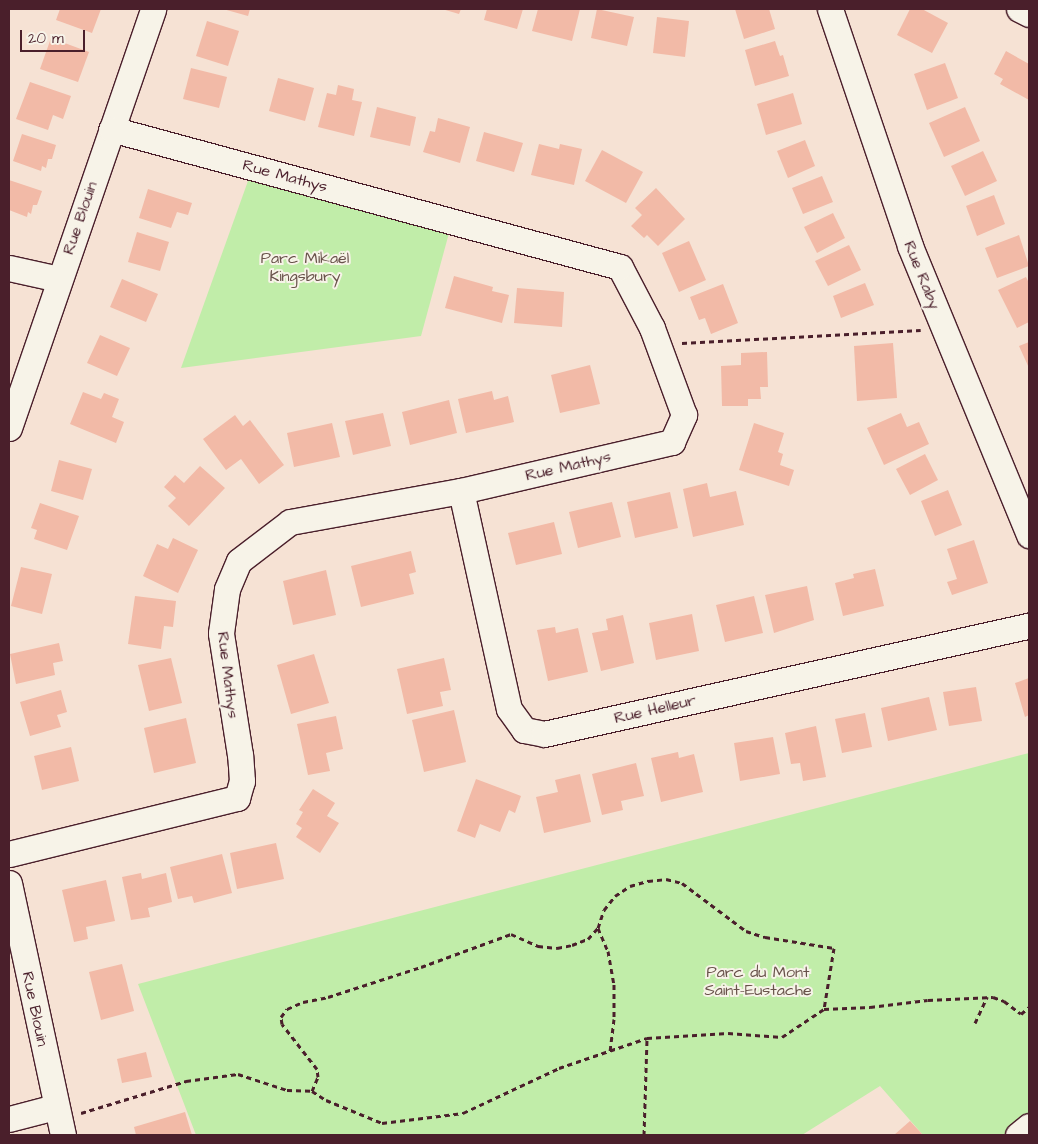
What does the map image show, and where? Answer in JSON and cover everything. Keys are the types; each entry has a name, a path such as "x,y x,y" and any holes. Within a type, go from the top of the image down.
{"street":[{"name":"Rue Blouin","path":"9,428 153,9"},
{"name":"Rue Raby","path":"830,9 910,246 1029,535"},
{"path":"1019,9 1029,14"},
{"name":"Rue Mathys","path":"9,854 237,798 242,781 240,754 221,633 227,589 239,561 290,522 461,491 672,442 684,415 652,328 620,267 111,129"},
{"path":"9,268 59,279"},
{"name":"Rue Helleur","path":"461,491 509,710 524,730 544,734 1029,626"},
{"name":"Rue Blouin","path":"9,883 59,1121"},
{"path":"9,1118 59,1121"},
{"path":"1018,1135 1029,1126"}],"path":[{"path":"658,344 944,329"},
{"path":"312,1091 318,1077 317,1069 282,1024 281,1017 287,1009 303,1002 328,997 421,967 511,934 538,946 557,948 588,939 598,928 604,910 615,896 630,886 666,879 682,883 746,931 781,940 834,948 824,1009"},
{"path":"598,928 608,951 614,984 614,1019 610,1051"},
{"path":"59,1121 186,1081 210,1076 238,1074 287,1090 312,1091 326,1100 382,1123 464,1113 559,1068 647,1038 728,1033 782,1037 824,1009 987,997 1004,1001 1021,1014 1029,1007"},
{"path":"975,1023 987,997"},
{"path":"644,1135 647,1038"}],"green space":[{"name":"Parc Mikaël Kingsbury","path":"253,167 452,222 421,336 181,368"},
{"name":"Parc du Mont Saint-Eustache","path":"1029,753 1029,1126 1018,1135 923,1135 880,1086 802,1135 196,1135 138,984"}],"building":[{"path":"60,9 101,9 92,33 56,20"},
{"path":"223,9 250,9 248,16"},
{"path":"442,9 461,9 459,14"},
{"path":"487,9 523,9 517,29 484,20"},
{"path":"538,9 580,9 572,41 532,31"},
{"path":"597,9 634,17 627,46 591,38"},
{"path":"735,9 769,9 775,29 744,39"},
{"path":"910,9 922,9 948,23 932,53 897,35"},
{"path":"657,17 689,21 685,57 653,53"},
{"path":"207,21 239,31 228,66 196,56"},
{"path":"51,38 89,52 78,82 40,69"},
{"path":"775,41 780,56 783,55 789,76 755,86 745,50"},
{"path":"1006,51 1029,64 1029,100 1000,84 1003,79 994,74"},
{"path":"945,63 958,98 927,110 914,74"},
{"path":"191,68 227,77 219,108 183,99"},
{"path":"278,78 314,88 305,121 269,111"},
{"path":"30,82 71,96 63,119 53,115 48,130 16,119"},
{"path":"338,85 354,89 352,100 362,102 354,136 318,127 327,93 336,95"},
{"path":"793,93 802,124 766,135 757,104"},
{"path":"377,107 416,117 410,146 370,137"},
{"path":"965,107 980,141 944,157 929,123"},
{"path":"438,118 470,127 460,163 423,152 430,131 435,132"},
{"path":"484,132 523,143 514,172 476,161"},
{"path":"22,134 56,145 52,159 48,159 46,168 42,166 41,171 13,161"},
{"path":"805,140 815,166 788,178 777,151"},
{"path":"539,144 559,149 560,144 582,149 574,185 531,175"},
{"path":"602,150 643,172 626,203 585,181"},
{"path":"983,151 997,181 965,196 951,166"},
{"path":"822,176 833,202 803,214 792,188"},
{"path":"9,180 42,191 37,205 33,205 31,214 28,212 27,217 9,210"},
{"path":"656,188 685,219 658,246 647,235 644,238 631,226 642,215 635,208"},
{"path":"148,189 192,203 188,215 177,212 171,228 139,218"},
{"path":"994,195 1005,224 977,236 966,206"},
{"path":"833,213 845,238 817,253 804,227"},
{"path":"137,232 169,242 160,271 128,262"},
{"path":"1019,235 1029,266 997,278 985,248"},
{"path":"689,241 706,280 679,292 662,253"},
{"path":"849,245 861,270 828,286 815,261"},
{"path":"454,276 493,287 492,291 509,295 502,323 445,308"},
{"path":"1026,277 1029,283 1029,322 1017,328 998,290"},
{"path":"122,279 158,294 146,322 110,307"},
{"path":"865,283 874,305 841,318 833,296"},
{"path":"723,284 738,323 711,334 705,318 699,320 690,297"},
{"path":"517,288 564,292 562,327 514,323"},
{"path":"100,335 130,348 117,376 87,363"},
{"path":"1029,342 1029,368 1019,346"},
{"path":"893,343 897,398 857,401 854,346"},
{"path":"767,352 768,387 760,387 761,399 748,399 748,406 722,406 721,366 741,365 741,353"},
{"path":"590,365 600,404 560,413 551,375"},
{"path":"492,391 494,400 508,396 514,422 466,433 458,399"},
{"path":"83,392 101,399 104,393 119,399 112,417 124,422 116,443 70,424"},
{"path":"449,400 457,433 410,445 402,412"},
{"path":"383,413 391,446 353,455 345,421"},
{"path":"901,413 907,427 919,422 929,444 884,465 867,428"},
{"path":"235,415 243,426 250,420 284,465 259,484 241,459 226,470 203,439"},
{"path":"332,423 340,457 294,467 287,433"},
{"path":"754,423 784,433 778,452 783,454 780,465 794,470 789,486 739,470"},
{"path":"925,454 938,480 910,495 896,469"},
{"path":"59,460 92,469 83,500 51,491"},
{"path":"200,466 225,488 189,526 168,506 176,498 164,487 175,475 184,483"},
{"path":"707,483 710,497 736,491 744,525 693,537 683,489"},
{"path":"948,490 962,525 935,536 921,501"},
{"path":"670,492 678,528 635,538 627,502"},
{"path":"612,502 621,537 578,548 569,512"},
{"path":"40,503 79,516 67,550 34,539 37,530 31,528"},
{"path":"554,522 562,554 516,565 508,533"},
{"path":"173,538 198,550 178,593 143,576 157,544 168,549"},
{"path":"974,540 988,583 952,595 947,582 957,579 947,549"},
{"path":"411,551 416,572 409,574 414,594 361,607 351,566"},
{"path":"21,567 52,574 42,614 11,606"},
{"path":"875,569 884,606 843,616 835,583 854,578 853,574"},
{"path":"326,570 336,615 293,625 283,581"},
{"path":"807,586 814,620 774,633 765,595"},
{"path":"135,596 176,601 173,627 164,626 161,649 128,644"},
{"path":"754,596 763,633 725,642 716,605"},
{"path":"692,614 699,651 656,660 649,623"},
{"path":"623,615 634,663 601,671 592,633 608,630 606,619"},
{"path":"555,627 556,633 578,628 588,672 548,681 537,630"},
{"path":"59,643 63,661 53,663 55,675 16,684 10,654"},
{"path":"314,654 329,703 291,714 277,665"},
{"path":"171,658 182,703 149,711 138,665"},
{"path":"444,658 451,690 440,692 443,706 407,714 397,669"},
{"path":"1029,678 1029,715 1025,717 1015,683"},
{"path":"976,687 982,721 949,726 943,692"},
{"path":"61,690 67,712 57,715 61,727 30,736 20,702"},
{"path":"929,697 937,730 888,741 881,708"},
{"path":"454,710 466,762 424,772 412,720"},
{"path":"865,713 872,747 842,753 835,719"},
{"path":"336,716 343,749 326,753 330,771 308,775 297,724"},
{"path":"186,718 196,763 154,773 144,728"},
{"path":"816,726 826,777 803,781 800,763 791,764 785,733"},
{"path":"773,737 780,774 740,781 734,743"},
{"path":"71,747 79,781 42,790 34,756"},
{"path":"678,752 679,758 694,754 703,792 661,802 651,758"},
{"path":"636,763 644,796 621,801 623,810 602,815 592,774"},
{"path":"580,774 591,822 544,833 536,797 558,792 555,780"},
{"path":"476,779 521,796 515,813 509,810 500,832 480,824 475,838 457,831"},
{"path":"313,789 335,803 327,816 339,823 320,853 296,837 302,828 296,824 303,812 299,810"},
{"path":"276,843 284,879 237,889 230,853"},
{"path":"222,854 232,893 194,903 192,896 178,899 170,867"},
{"path":"141,873 142,879 166,873 172,902 148,908 150,917 131,920 122,877"},
{"path":"106,880 115,921 86,927 88,939 74,942 62,890"},
{"path":"122,964 134,1011 101,1020 89,972"},
{"path":"146,1052 152,1077 122,1083 117,1059"},
{"path":"185,1112 192,1135 136,1135 134,1127"},
{"path":"910,1121 923,1135 894,1135"}]}
